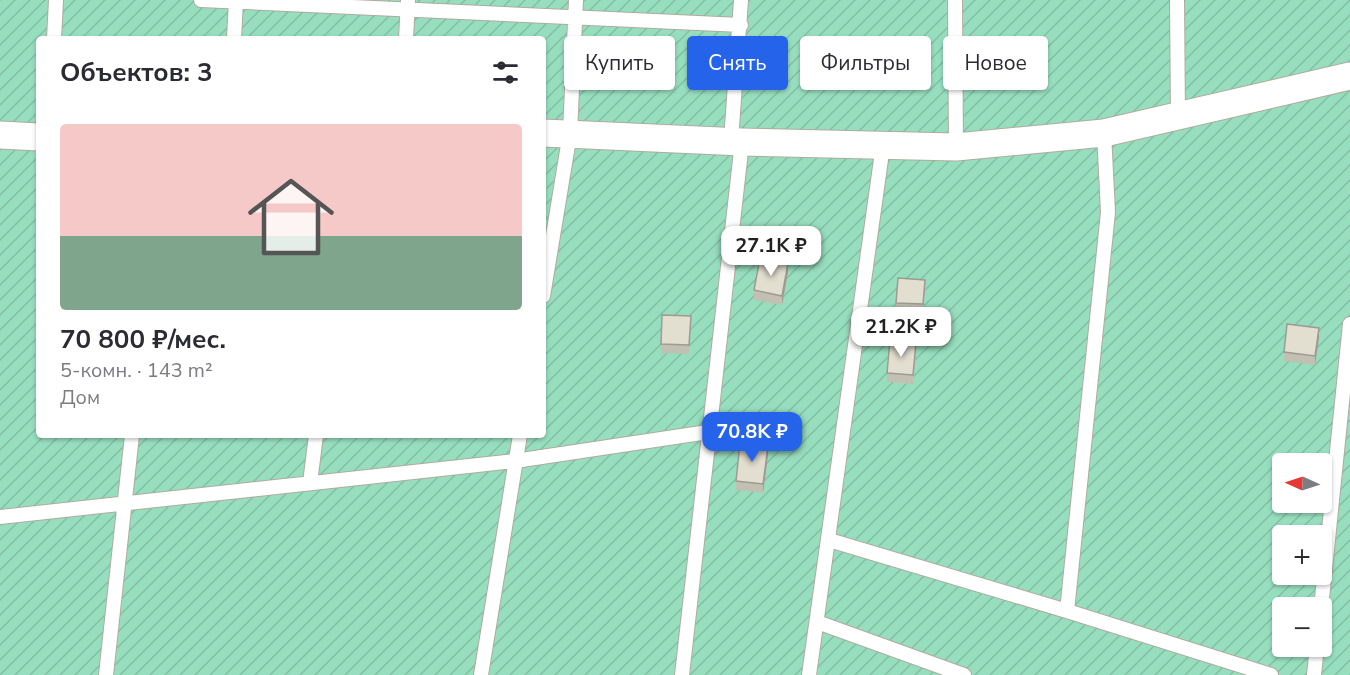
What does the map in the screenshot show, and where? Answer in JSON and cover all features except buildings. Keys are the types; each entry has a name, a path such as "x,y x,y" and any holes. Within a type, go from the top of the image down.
{"street":[{"path":"546,133 736,142 957,147 1104,134 1350,76"},
{"path":"0,135 36,137"}],"lane":[{"path":"54,36 57,0"},
{"path":"201,0 408,5 576,18 741,25"},
{"path":"546,279 570,133 576,0"},
{"path":"682,675 736,142 741,0"},
{"path":"955,0 957,147"},
{"path":"1178,0 1178,116"},
{"path":"234,36 236,1"},
{"path":"406,36 408,5"},
{"path":"1067,611 1108,212 1104,134"},
{"path":"809,675 883,145"},
{"path":"1322,597 1350,324"},
{"path":"0,517 515,461 708,432"},
{"path":"106,675 132,438"},
{"path":"310,483 316,438"},
{"path":"481,675 519,438"},
{"path":"829,540 1271,675"},
{"path":"817,622 964,675"},
{"path":"1314,675 1316,657"}],"green space":[{"path":"0,0 1350,0 1350,675 0,675"}]}
